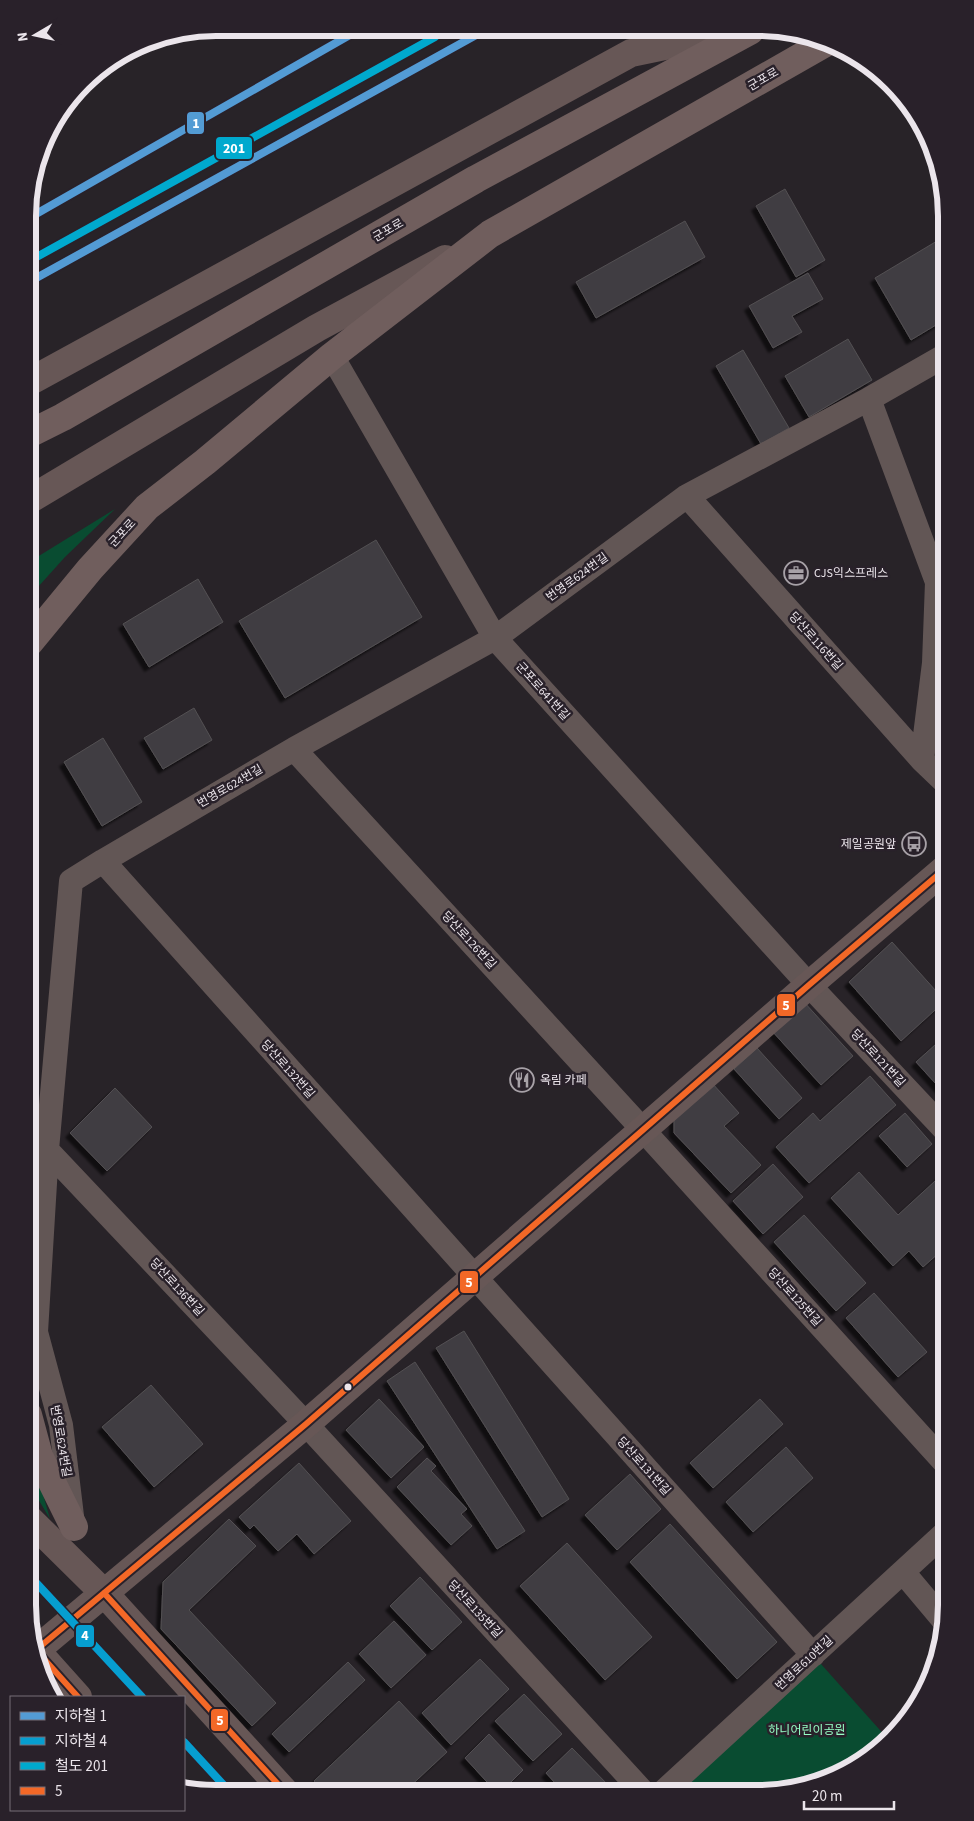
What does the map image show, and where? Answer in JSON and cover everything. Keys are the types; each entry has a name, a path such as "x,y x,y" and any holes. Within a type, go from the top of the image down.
{"main road":[{"name":"군포로","path":"36,430 63,417 476,179 741,36"},
{"name":"군포로","path":"36,635 90,569 147,507 205,462 332,356 490,234 818,47"},
{"path":"36,1445 39,1456 74,1528"}],"street":[{"path":"36,378 631,53 713,36"},
{"name":"군포로","path":"36,496 317,328 490,234"},
{"name":"군포로641번길","path":"332,356 495,638 809,985"},
{"name":"번영로624번길","path":"74,1528 61,1425 36,1332 47,1150 72,881 294,749 495,638 687,496 869,399 938,360"},
{"path":"869,399 938,572"},
{"name":"당산로116번길","path":"687,496 938,776"},
{"path":"922,760 938,675"},
{"name":"당산로126번길","path":"294,749 644,1131"},
{"name":"당산로132번길","path":"103,861 474,1277"},
{"path":"41,1645 306,1424 938,875"},
{"name":"당산로121번길","path":"809,985 938,1122"},
{"name":"당산로125번길","path":"644,1131 938,1455"},
{"name":"당산로136번길","path":"47,1150 306,1424"},
{"name":"당산로131번길","path":"474,1277 813,1655"},
{"name":"당산로135번길","path":"306,1424 637,1785"},
{"path":"36,1526 104,1593 278,1785"},
{"path":"74,1528 104,1593"},
{"name":"번영로610번길","path":"671,1785 938,1539"},
{"path":"903,1572 937,1613"},
{"path":"46,1662 77,1696"}],"green space":[{"path":"115,509 65,557 36,589 36,558"},
{"path":"36,1470 50,1519 36,1495"},
{"name":"하니어린이공원","path":"813,1655 883,1734 848,1761 804,1779 757,1785 671,1785"}],"building":[{"path":"785,189 825,260 796,277 756,206"},
{"path":"685,221 705,257 596,318 576,282"},
{"path":"937,241 938,324 911,340 875,278"},
{"path":"808,273 823,299 792,316 802,332 773,348 749,306"},
{"path":"848,339 872,380 809,417 785,376"},
{"path":"743,350 789,428 761,444 716,366"},
{"path":"376,540 422,617 285,698 239,621"},
{"path":"198,579 223,622 149,667 123,624"},
{"path":"194,708 212,740 163,769 144,738"},
{"path":"103,738 142,802 102,826 64,762"},
{"path":"892,942 938,993 938,1007 901,1041 849,982"},
{"path":"804,1002 853,1056 821,1085 772,1031"},
{"path":"938,1042 938,1086 916,1062"},
{"path":"757,1048 802,1098 779,1119 734,1069"},
{"path":"870,1076 896,1105 809,1183 776,1147 813,1113 820,1121"},
{"path":"712,1083 739,1113 724,1126 761,1165 731,1193 674,1133 674,1119"},
{"path":"115,1088 152,1127 107,1171 70,1133"},
{"path":"905,1113 932,1144 907,1167 879,1136"},
{"path":"773,1164 803,1197 763,1234 733,1201"},
{"path":"859,1172 898,1215 938,1178 938,1254 923,1267 909,1251 893,1266 831,1198"},
{"path":"804,1215 866,1283 836,1311 774,1242"},
{"path":"874,1293 927,1352 898,1377 846,1318"},
{"path":"464,1331 569,1499 542,1517 436,1348"},
{"path":"415,1362 525,1531 497,1549 387,1381"},
{"path":"151,1385 203,1444 154,1487 102,1427"},
{"path":"379,1399 424,1447 391,1478 346,1430"},
{"path":"760,1399 783,1424 713,1488 690,1463"},
{"path":"786,1447 813,1478 753,1532 726,1502"},
{"path":"427,1458 436,1466 431,1471 467,1509 461,1514 472,1526 451,1545 397,1487"},
{"path":"299,1463 351,1521 314,1554 297,1534 278,1551 254,1525 250,1529 239,1517"},
{"path":"630,1474 661,1509 617,1550 585,1515"},
{"path":"229,1519 256,1546 189,1610 276,1703 252,1726 161,1629 163,1582"},
{"path":"670,1524 777,1642 737,1679 630,1562"},
{"path":"567,1543 652,1637 605,1680 520,1586"},
{"path":"420,1577 462,1622 432,1650 390,1606"},
{"path":"394,1621 426,1655 391,1688 359,1654"},
{"path":"480,1659 509,1689 451,1745 422,1713"},
{"path":"348,1662 365,1680 289,1752 272,1734"},
{"path":"524,1694 562,1734 533,1761 495,1721"},
{"path":"399,1701 447,1752 412,1785 318,1785 314,1781"},
{"path":"489,1734 523,1770 508,1785 490,1785 465,1758"},
{"path":"572,1748 608,1785 557,1785 546,1773"}],"metro line":[{"name":"1","path":"36,214 348,36"},
{"name":"1","path":"36,278 474,36"},
{"name":"4","path":"36,1583 141,1696"},
{"name":"4","path":"185,1743 224,1785"}],"rail line":[{"name":"201","path":"36,257 435,37"}],"transit line":[{"name":"5","path":"41,1646 306,1424 938,875"},
{"name":"5","path":"104,1593 279,1785"},
{"name":"5","path":"46,1661 77,1696"}],"place":[{"name":"CJS익스프레스","path":"796,573"},
{"name":"제일공원앞","path":"914,844"},
{"name":"옥림 카페","path":"522,1080"}]}
